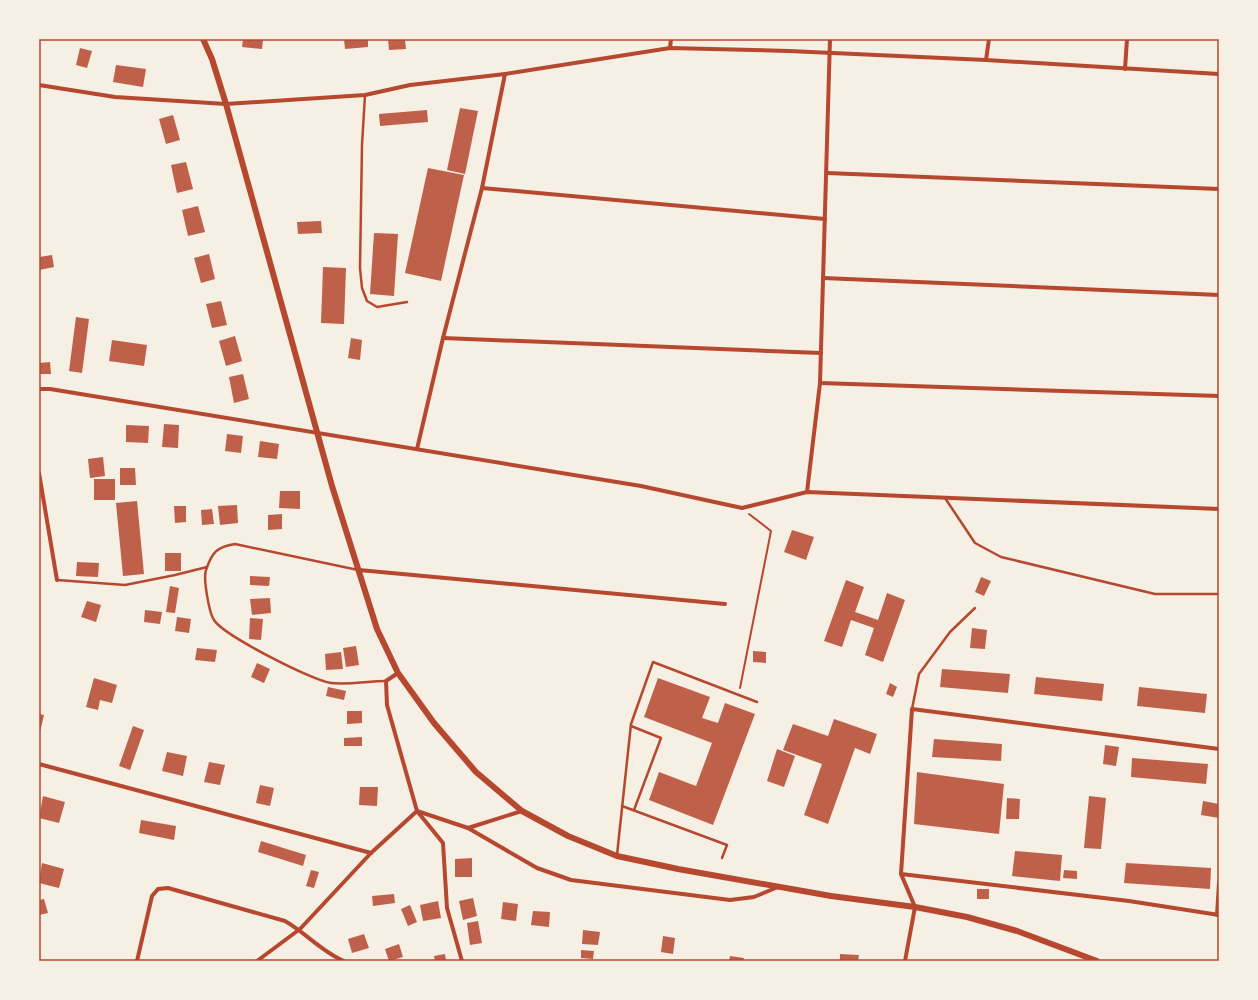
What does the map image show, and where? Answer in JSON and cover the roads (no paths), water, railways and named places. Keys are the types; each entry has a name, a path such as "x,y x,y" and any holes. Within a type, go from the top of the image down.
{"street":[{"path":"203,39 212,59 226,104 319,433 332,486 377,629 398,673 434,723 476,772 522,811 568,836 617,856 678,869 779,887 831,896 915,907 967,917 1017,932 1097,961"},
{"path":"670,48 671,39"},
{"path":"807,492 820,383 830,39"},
{"path":"986,60 989,39"},
{"path":"1125,69 1127,39"},
{"path":"39,85 115,97 226,104 365,95 410,85 505,74 670,48 986,60 1219,74"},
{"path":"418,449 443,338 482,188 505,74"},
{"path":"827,173 1219,189"},
{"path":"482,188 825,219"},
{"path":"823,278 1219,295"},
{"path":"443,338 821,353"},
{"path":"820,383 1219,396"},
{"path":"39,389 50,389 641,486 742,508 807,492 1219,510"},
{"path":"39,473 57,580"},
{"path":"359,570 725,604"},
{"path":"398,673 386,681 387,705 417,811 443,843 447,908 462,961"},
{"path":"905,961 915,907 901,874 912,709 1219,748"},
{"path":"39,764 371,854"},
{"path":"417,811 468,828 538,868 571,880 730,900 754,897 779,887"},
{"path":"257,961 300,929 371,854 417,811"},
{"path":"468,828 522,811"},
{"path":"901,874 1129,901 1218,915 1219,883"},
{"path":"137,961 152,896 158,889 168,888 285,921 300,929 334,957 344,961"}],"lane":[{"path":"365,95 362,145 360,268 362,288 367,301 377,307 407,302"},
{"path":"945,498 975,543 1001,557 1155,594 1219,594"},
{"path":"359,570 235,544 221,547 210,558 205,573 208,598 214,620 233,637 285,665 330,683 386,681"},
{"path":"57,580 125,586 175,576 207,567"},
{"path":"912,709 919,674 950,632 975,608"},
{"path":"617,856 631,726 653,662 757,702"},
{"path":"631,726 661,738 634,810"},
{"path":"622,806 727,845 722,858"}]}
